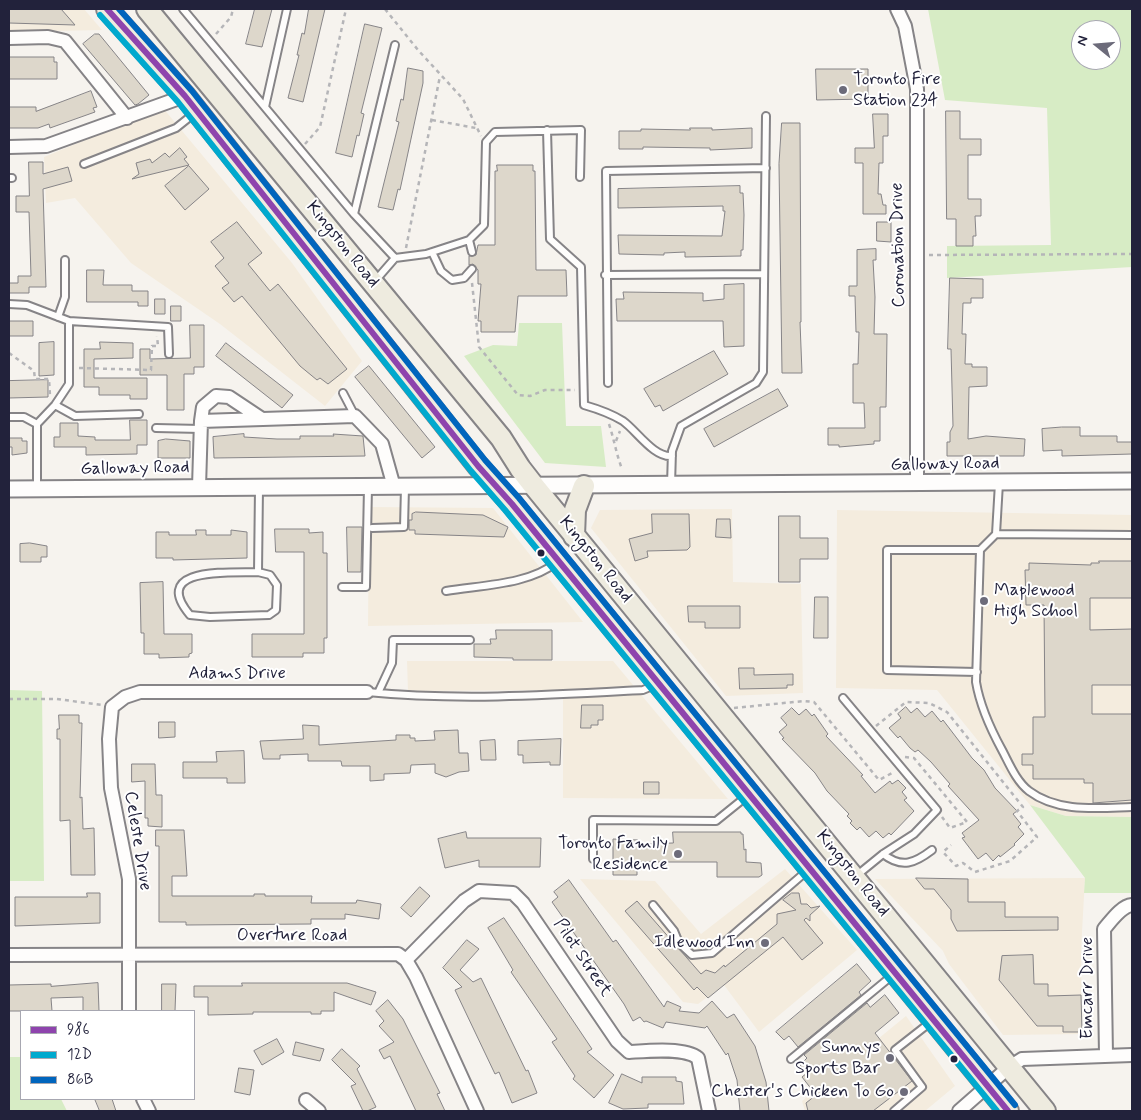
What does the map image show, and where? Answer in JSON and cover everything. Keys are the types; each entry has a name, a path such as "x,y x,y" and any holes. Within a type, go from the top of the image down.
{"main road":[{"name":"Kingston Road","path":"147,9 501,438 520,468 574,536 1045,1111"},
{"name":"Kingston Road","path":"110,10 197,111 478,466 498,486 932,1021 1008,1111"},
{"path":"574,536 575,510 584,486"}],"street":[{"name":"Coronation Drive","path":"897,9 905,26 917,89 917,484"},
{"path":"9,38 48,37 65,41 127,118"},
{"path":"9,147 46,146 184,96"},
{"path":"199,487 203,407 216,396 229,397 262,419"},
{"path":"201,425 262,419 355,416 382,444 399,487"},
{"name":"Galloway Road","path":"9,489 671,486 1132,481"},
{"name":"Adams Drive","path":"112,707 125,697 140,692 373,692"},
{"name":"Celeste Drive","path":"112,707 109,769 116,822 129,879 129,1010"},
{"name":"Pilot Street","path":"406,960 464,901 479,891 513,893 523,903 617,1040 629,1052 681,1052 692,1054 698,1058 709,1111"},
{"name":"Emcarr Drive","path":"1106,1055 1104,929 1113,917 1129,905 1132,905"},
{"name":"Overture Road","path":"9,955 384,953 398,954 406,960"},
{"path":"406,960 477,1111"},
{"path":"959,1111 1008,1068 1022,1059 1132,1055"},
{"path":"306,1100 319,1111"}],"lane":[{"path":"183,9 354,214 395,258"},
{"path":"265,107 287,9"},
{"path":"354,214 395,45"},
{"path":"84,164 176,128 197,111"},
{"path":"671,486 672,456 675,440 682,425 756,383 762,375 766,116"},
{"path":"547,130 550,239 581,267 584,405 603,410 624,422 656,450 667,456 672,456"},
{"path":"372,283 383,274 395,258 432,252 469,240 484,225 486,142 495,132 581,130 580,177"},
{"path":"608,383 605,275 606,171 766,168"},
{"path":"469,240 472,252"},
{"path":"432,252 446,277 459,280 470,272"},
{"path":"58,317 65,297 65,260"},
{"path":"605,275 764,274"},
{"path":"9,304 26,305 69,321 168,327 169,354"},
{"path":"37,489 37,424 52,402 69,384 69,321"},
{"path":"344,393 355,416"},
{"path":"52,402 75,416 139,414"},
{"path":"9,417 24,417 37,424"},
{"path":"156,428 201,425"},
{"path":"999,483 996,534 980,550 977,672 980,701 1014,773 1028,790 1050,802 1078,808 1132,808"},
{"path":"258,572 259,487"},
{"path":"342,587 366,587 368,487"},
{"path":"372,528 404,527 399,487"},
{"path":"996,534 1132,535"},
{"path":"977,672 887,670 887,550 980,550"},
{"path":"446,591 512,580 546,571 558,561"},
{"path":"258,572 270,575 277,585 276,610 269,615 210,617 190,615 180,603 179,589 187,578 200,573 258,572"},
{"path":"470,640 393,640 392,663 373,692 423,696 544,695 644,690 658,683"},
{"path":"843,698 937,810 914,834 883,854 855,877"},
{"path":"593,859 593,820 716,821 748,795"},
{"path":"883,854 889,860 903,864 919,860 932,850"},
{"path":"653,905 674,930 680,943 692,955 712,953 809,869"},
{"path":"791,1060 894,974"},
{"path":"894,1111 922,1087 895,1050 932,1021"}],"path":[{"path":"215,34 231,17 233,9"},
{"path":"305,144 320,126 346,9"},
{"path":"385,9 440,76 463,99 476,128 486,142"},
{"path":"405,257 440,76"},
{"path":"432,120 476,128"},
{"path":"918,255 1132,254"},
{"path":"470,272 474,290 479,347 518,395 530,396 545,390 583,391"},
{"path":"78,368 151,370 152,346"},
{"path":"9,353 34,371 35,379 49,379 52,402"},
{"path":"603,410 603,416 616,441 614,448 622,469"},
{"path":"9,699 57,698 112,707"},
{"path":"730,709 768,703 814,702 879,780 893,772 899,778"},
{"path":"881,734 875,726 906,702 929,703 948,712 1023,807 1017,811 1037,837 1010,861 974,872 963,864 956,866 944,852 951,845"},
{"path":"899,756 914,758 967,822 950,828 942,817"}],"shaded area":[{"path":"9,9 84,9 102,30 9,32"},
{"path":"163,108 292,263 362,361 325,406 220,324 131,263 75,198 46,203 44,157"},
{"path":"369,507 493,508 583,622 368,626"},
{"path":"732,509 733,582 801,584 803,693 726,696 591,528 600,510"},
{"name":"Maplewood High School","path":"837,510 1132,515 1132,817 1066,816 1030,805 937,690 836,688"},
{"path":"407,661 613,661 728,799 563,798 563,690 408,691"},
{"path":"785,869 857,950 759,1032 724,985 698,1004 683,1002 580,879 655,881 701,934"},
{"path":"1085,878 1081,950 1082,1034 1003,1035 949,964 943,951 875,879"},
{"path":"906,1016 955,1086 925,1111 805,1111 802,1101"}],"green space":[{"path":"928,9 1132,9 1132,267 947,278 947,246 1051,245 1047,108 945,100"},
{"path":"519,323 562,323 566,426 601,426 606,467 545,463 464,356 493,345 517,346"},
{"path":"9,690 42,691 44,881 9,881"},
{"path":"1030,805 1066,816 1132,817 1132,893 1084,893 1085,878"},
{"path":"9,1057 20,1057 20,1100 62,1100 67,1111 9,1111"}],"building":[{"path":"9,9 61,9 75,25 9,23"},
{"path":"255,9 272,9 262,47 246,44"},
{"path":"309,9 325,9 303,102 288,98"},
{"path":"365,24 382,28 361,113 364,114 359,136 357,135 352,157 336,153"},
{"path":"95,34 99,34 149,95 138,104 135,105 83,44"},
{"path":"9,57 54,57 54,62 57,62 57,79 9,79"},
{"path":"408,68 423,71 423,83 400,190 398,189 393,210 378,207 399,122 396,121 401,99 403,100"},
{"name":"Toronto Fire Station 234","path":"816,69 868,69 868,99 817,100"},
{"path":"91,91 97,107 93,108 95,112 50,128 49,124 38,128 9,128 9,107 36,107 36,111"},
{"path":"946,111 960,111 960,139 981,139 981,155 968,155 968,199 981,199 981,216 975,216 976,236 973,236 973,246 956,246 956,219 947,219"},
{"path":"873,114 888,114 888,136 883,136 883,163 879,163 878,194 881,194 883,205 886,205 886,214 863,214 863,163 855,163 855,148 874,148"},
{"path":"782,123 800,123 800,322 802,373 782,373 779,164"},
{"path":"690,128 712,128 712,130 752,128 752,148 710,150 710,148 643,147 643,149 619,149 619,131 641,131 641,129 690,130"},
{"path":"180,148 187,157 184,159 189,165 132,179 139,174 136,163 150,159 152,163 165,153 169,157"},
{"path":"29,162 43,162 43,174 68,167 72,181 43,189 46,287 29,287 29,293 9,293 9,283 18,283 18,276 31,276 29,212 16,212 16,196 29,196"},
{"path":"497,165 533,165 533,171 535,171 536,270 566,270 567,296 518,296 515,332 481,332 481,321 478,321 481,284 478,284 478,270 473,264 469,265 469,256 476,255 478,245 495,245 495,171 497,171"},
{"path":"189,166 209,189 185,210 165,186"},
{"path":"740,186 740,193 743,193 744,215 743,250 741,250 741,256 685,257 685,252 664,253 664,255 619,254 618,235 722,236 725,211 723,211 723,206 618,208 618,189"},
{"path":"237,222 262,253 248,264 270,291 278,284 347,369 328,384 320,378 317,380 300,366 242,296 234,302 222,288 229,283 215,266 224,258 211,242"},
{"path":"877,222 891,222 891,242 877,241"},
{"path":"876,249 876,260 873,260 874,334 887,334 886,407 880,407 880,441 874,441 874,444 839,447 839,445 828,445 828,428 865,428 864,403 853,403 853,364 858,364 859,332 856,332 855,296 849,296 849,286 857,286 857,250"},
{"path":"87,270 104,270 103,285 132,285 132,291 148,291 148,306 138,306 138,302 87,302"},
{"path":"950,278 983,279 983,298 971,298 971,303 963,303 962,334 966,334 965,364 972,364 972,367 987,367 987,386 969,387 968,439 986,436 1025,439 1024,456 947,456 947,442 950,442 950,432 953,426 951,349 948,349"},
{"path":"744,284 744,346 724,347 723,321 617,321 616,299 624,299 623,292 703,293 703,301 724,299 724,285"},
{"path":"155,299 165,299 165,314 155,314"},
{"path":"171,306 181,306 181,321 171,321"},
{"path":"9,321 33,321 33,336 9,336"},
{"path":"190,325 204,325 204,367 194,367 194,374 184,374 184,410 167,410 167,375 140,375 140,349 150,349 150,359 190,358"},
{"path":"54,342 54,375 39,376 39,343"},
{"path":"100,342 133,343 133,358 94,359 94,378 147,378 147,399 130,399 130,395 99,395 99,387 84,387 84,349 100,349"},
{"path":"226,343 293,395 282,408 216,356"},
{"path":"714,351 728,374 663,411 660,405 655,407 644,389"},
{"path":"369,366 435,447 422,458 355,377"},
{"path":"48,380 48,397 9,398 9,381"},
{"path":"778,389 788,406 714,447 704,429"},
{"path":"130,420 147,420 147,445 137,445 137,454 86,455 86,447 54,447 54,437 60,437 60,423 78,423 78,436 95,437 95,440 130,440"},
{"path":"1080,427 1080,436 1117,436 1117,442 1132,442 1132,454 1062,456 1062,450 1043,451 1042,429"},
{"path":"244,434 244,437 277,439 300,439 300,436 334,436 333,434 363,436 365,456 214,458 213,437"},
{"path":"9,438 22,438 22,441 27,441 27,453 12,455 12,447 9,447"},
{"path":"166,439 190,441 190,458 158,458 158,441"},
{"path":"416,512 483,515 508,527 504,537 415,534 415,530 409,530 409,520 412,520 412,514"},
{"path":"652,514 689,514 690,547 687,550 647,551 648,557 635,561 629,539 652,533"},
{"path":"779,516 800,516 800,538 828,538 828,559 800,559 800,582 779,582"},
{"path":"717,519 730,519 731,538 716,537"},
{"path":"347,527 362,527 361,572 348,572"},
{"path":"275,529 309,529 309,533 323,532 323,553 327,553 327,638 324,638 324,653 303,653 303,657 252,657 252,634 304,634 304,552 276,552"},
{"path":"196,530 206,530 206,535 231,535 231,530 247,532 247,558 173,560 173,558 156,558 156,532 169,532 169,535 196,535"},
{"path":"30,543 47,546 47,557 41,557 41,562 20,562 20,544"},
{"path":"1099,561 1132,561 1132,598 1090,598 1090,630 1132,629 1132,685 1092,685 1092,714 1132,714 1132,800 1093,803 1093,783 1084,783 1084,779 1033,779 1033,765 1022,765 1022,754 1033,754 1033,717 1045,717 1044,605 1026,605 1025,570 1029,570 1029,563 1091,565 1091,563 1099,563"},
{"path":"163,582 164,634 192,634 192,653 189,654 189,657 159,658 159,654 144,654 144,633 141,633 140,583"},
{"path":"815,597 828,597 828,638 814,638"},
{"path":"688,606 740,606 740,628 705,628 705,622 689,622"},
{"path":"496,630 552,630 552,660 474,657 474,644 491,644 490,639 496,639"},
{"path":"739,668 754,668 754,675 793,674 793,685 787,685 787,688 740,689"},
{"path":"582,705 603,705 603,720 598,720 598,725 591,725 591,728 581,728"},
{"path":"906,707 911,713 917,708 925,717 932,711 941,722 943,720 972,758 984,770 995,788 1017,811 1013,814 1021,824 1018,827 1024,834 1015,845 1000,857 999,855 993,861 986,853 978,859 962,838 965,837 962,833 979,820 948,786 950,784 931,762 918,750 915,752 910,748 900,736 898,738 889,728 901,718 898,714"},
{"path":"792,708 799,715 806,709 812,716 814,714 828,734 826,736 863,775 861,776 875,793 890,781 892,784 898,780 906,788 902,792 907,798 904,800 914,811 891,835 889,833 883,838 876,831 869,837 860,827 857,830 850,823 852,821 847,816 849,814 827,791 815,773 782,739 784,738 779,732 787,725 781,718"},
{"path":"59,715 79,715 79,723 82,723 80,798 82,797 83,829 94,828 95,875 71,875 70,820 60,821 60,739 57,739"},
{"path":"159,722 175,722 175,737 159,738"},
{"path":"303,725 319,726 319,745 396,740 396,735 410,735 410,738 415,738 415,741 435,740 434,731 458,730 459,753 468,753 469,771 459,772 446,777 435,773 435,764 411,765 410,773 384,774 384,780 370,781 370,766 342,766 341,761 308,761 308,754 280,755 280,759 263,759 260,741 303,739"},
{"path":"561,739 560,765 550,765 550,762 523,763 523,755 518,755 518,741"},
{"path":"495,740 496,760 481,760 480,741"},
{"path":"244,751 245,783 227,783 227,778 183,778 183,762 217,762 216,752"},
{"path":"132,764 155,764 156,795 162,795 162,827 148,826 148,818 145,818 145,781 132,782"},
{"path":"644,782 659,782 659,794 644,794"},
{"path":"156,830 184,830 187,876 172,876 172,896 254,896 254,894 265,894 265,896 312,896 311,903 356,903 357,900 381,904 379,919 345,914 345,919 311,919 311,924 186,925 186,922 159,922 159,846 156,846"},
{"path":"466,832 467,838 541,838 540,867 479,867 479,860 445,868 438,839"},
{"name":"Toronto Family Residence","path":"673,832 741,832 743,834 744,850 746,849 746,862 761,863 762,875 759,877 717,877 717,862 637,862 637,875 613,875 613,839 638,840 638,844 673,843"},
{"path":"916,878 968,879 968,902 1005,902 1005,917 1058,917 1058,930 957,931 951,919 951,910 934,889 925,889"},
{"path":"569,880 613,942 616,940 664,1007 667,1001 681,1007 679,1011 699,1013 712,1001 727,1018 734,1014 755,1046 766,1082 769,1111 740,1111 737,1080 728,1053 726,1055 707,1026 705,1028 666,1022 663,1028 646,1021 644,1022 640,1017 633,1021 624,1004 552,902 558,897 554,892"},
{"path":"420,887 430,896 411,917 401,908"},
{"path":"87,893 100,893 100,923 15,926 15,897 87,897"},
{"name":"Idlewood Inn","path":"792,893 799,893 801,904 807,904 811,908 820,906 810,915 810,921 806,918 804,920 823,943 802,960 783,937 708,998 697,987 694,990 625,911 637,901 701,974 706,970 715,973 777,924 777,914 796,910 783,900"},
{"path":"504,918 592,1049 587,1052 614,1075 594,1098 573,1079 575,1076 552,1042 557,1039 511,972 513,970 488,928"},
{"path":"467,940 479,949 460,970 473,982 481,978 526,1071 528,1070 537,1093 512,1103 499,1072 495,1074 455,990 462,987 443,968"},
{"path":"1033,955 1034,984 1048,984 1048,996 1081,995 1082,1032 1063,1032 1063,1026 1037,1026 999,980 1002,956"},
{"path":"857,964 871,981 859,992 861,995 798,1047 789,1036 784,1040 776,1032"},
{"path":"98,983 99,1010 83,1010 83,997 51,998 52,1010 9,1011 9,985 51,984 51,986"},
{"path":"242,983 347,983 376,992 371,1005 334,992 334,1011 321,1011 321,1014 311,1014 311,1012 253,1012 253,1014 208,1015 208,997 194,997 194,986 242,986"},
{"path":"162,984 176,984 175,1010 162,1010"},
{"path":"885,995 899,1013 875,1033 912,1081 873,1111 808,1111 806,1103 816,1095 802,1077 807,1073 800,1065 807,1058 804,1055 867,1003 870,1007"},
{"path":"388,1000 403,1019 440,1093 437,1094 445,1111 416,1111 390,1056 384,1059 379,1050 394,1042 379,1026 384,1021 376,1011"},
{"path":"277,1039 284,1052 262,1065 254,1051"},
{"path":"296,1042 324,1049 320,1061 293,1055"},
{"path":"342,1049 360,1066 357,1069 376,1107 363,1111 351,1086 356,1084 332,1060"},
{"path":"239,1068 254,1070 250,1095 235,1092"},
{"path":"622,1074 642,1083 642,1077 676,1077 676,1081 682,1082 684,1104 648,1104 648,1108 623,1109 609,1103"},
{"path":"95,1100 112,1100 116,1111 100,1111"}],"transit line":[{"name":"986","path":"107,9 185,96 478,466 512,504 1008,1111"},
{"name":"86B","path":"119,9 192,91 485,460 519,498 1015,1105"},
{"name":"12D","path":"100,15 178,102 471,471 505,510 997,1111"}],"place":[{"name":"Toronto Fire Station 234","path":"843,90"},
{"name":"Maplewood High School","path":"984,601"},
{"name":"Toronto Family Residence","path":"678,854"},
{"name":"Idlewood Inn","path":"765,943"},
{"name":"Sunnys Sports Bar","path":"890,1058"},
{"name":"Chester's Chicken To Go","path":"904,1092"}]}
